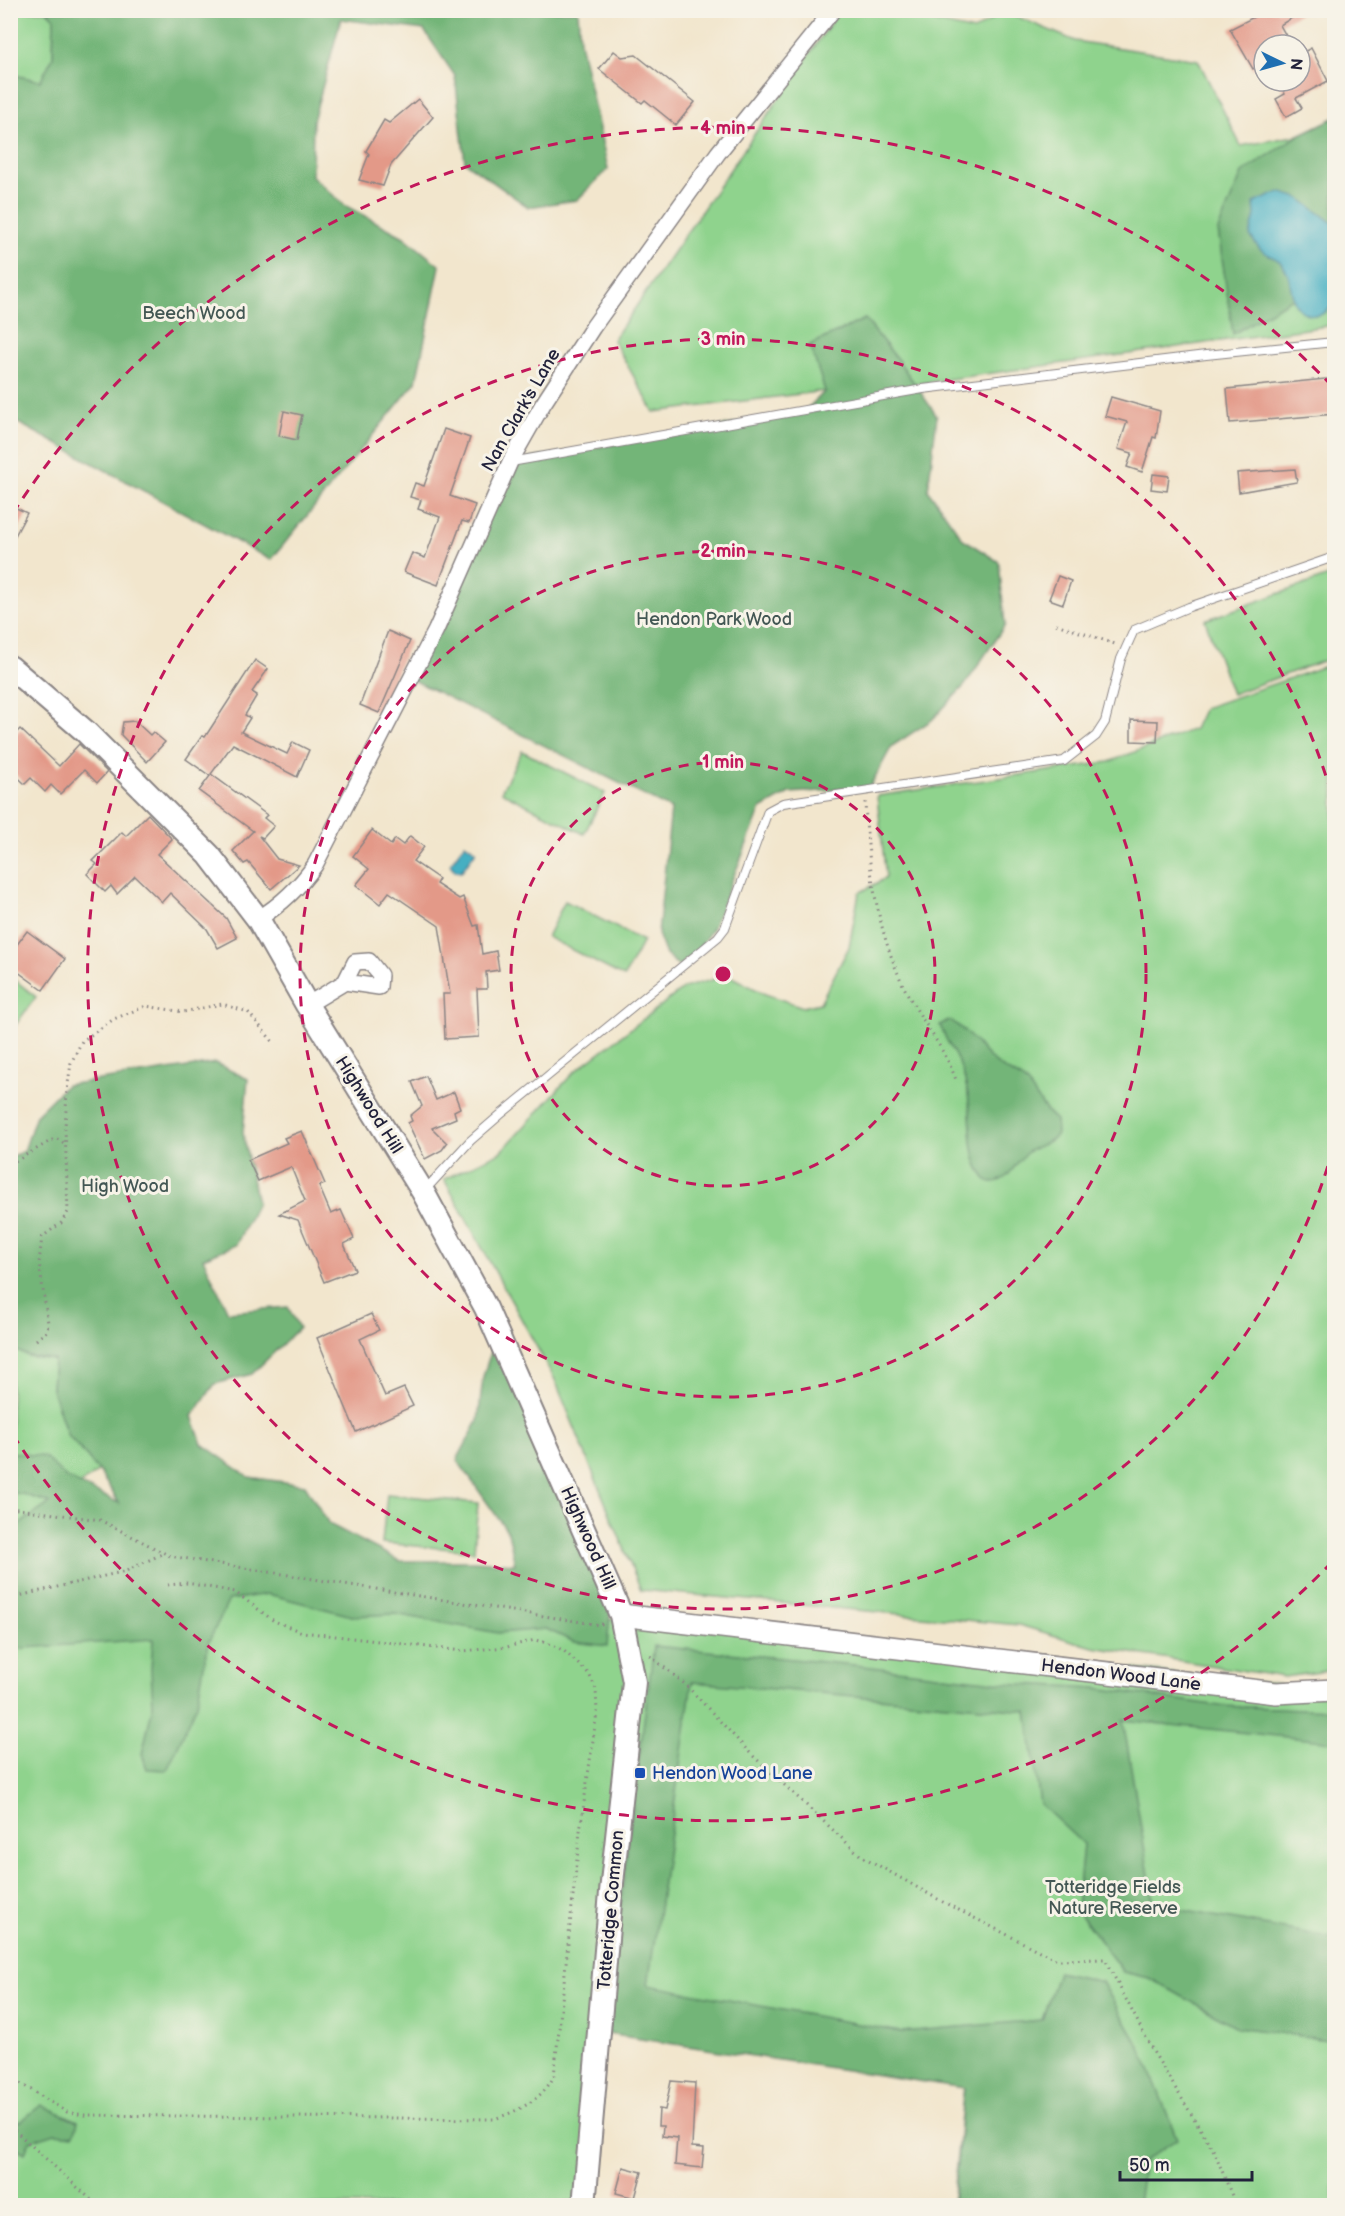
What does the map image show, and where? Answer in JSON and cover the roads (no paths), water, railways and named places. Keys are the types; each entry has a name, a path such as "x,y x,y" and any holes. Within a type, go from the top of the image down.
{"main road":[{"name":"Highwood Hill","path":"10,667 86,732 209,855 258,919 307,1005 423,1192 486,1308 621,1615"},
{"name":"Hendon Wood Lane","path":"621,1615 1276,1693 1335,1690"},
{"name":"Totteridge Common","path":"584,2205 611,1892 634,1682 621,1615"}],"street":[{"name":"Nan Clark's Lane","path":"258,919 277,908 298,889 315,865 436,630 510,462 543,404 607,308 718,153 833,10"},
{"path":"307,1005 345,982"}],"lane":[{"path":"510,462 923,389 1206,354 1335,342"},
{"path":"423,1192 470,1141 718,937 725,928 768,812 783,803 864,789 1052,765 1064,761 1096,736 1105,722 1125,648 1134,630 1142,624 1249,585 1335,557"}],"water":[{"path":"1279,192 1299,198 1334,224 1334,303 1322,314 1312,315 1298,308 1286,270 1279,261 1261,250 1250,235 1255,215 1254,203"},
{"path":"465,843 476,851 461,872 455,871 450,864"}],"place":[{"name":"Hendon Wood Lane","path":"640,1773"}],"park label":[{"name":"Beech Wood","path":"194,313"},
{"name":"Hendon Park Wood","path":"714,619"},
{"name":"High Wood","path":"125,1186"},
{"name":"Totteridge Fields Nature Reserve","path":"1113,1897"}]}
